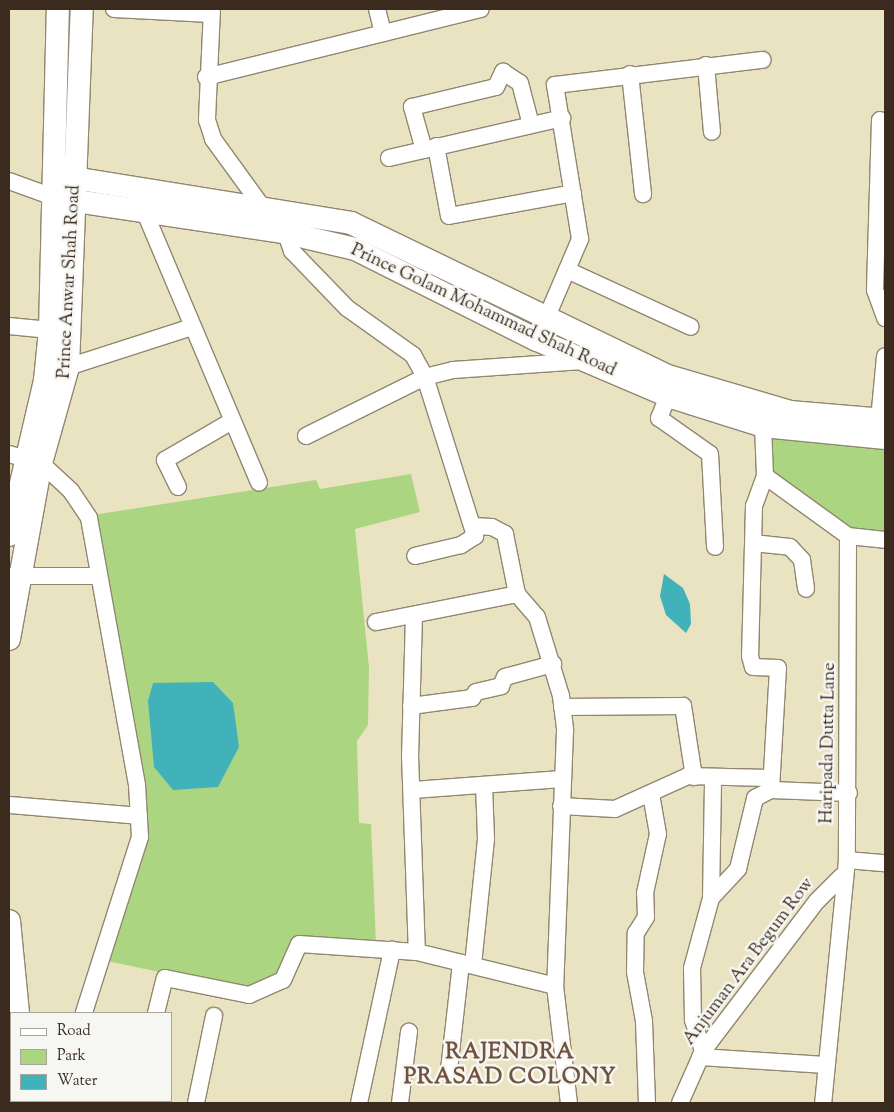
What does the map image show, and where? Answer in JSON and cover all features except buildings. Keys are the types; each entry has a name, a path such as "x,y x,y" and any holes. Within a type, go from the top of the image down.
{"street":[{"name":"Prince Anwar Shah Road","path":"9,639 25,458 68,367 66,200 58,9"},
{"name":"Prince Anwar Shah Road","path":"65,177 82,9"},
{"path":"114,9 212,11 206,77 207,120 213,139 260,206 283,221 351,223 668,376 790,412 883,426 885,362"},
{"path":"377,9 383,33"},
{"path":"206,77 481,9"},
{"path":"537,340 580,239 562,118 555,85 630,74 762,60"},
{"path":"706,65 712,132"},
{"path":"531,125 520,83 504,72 496,87 412,107 430,148 449,216 573,193"},
{"path":"630,74 643,194"},
{"path":"388,158 562,118"},
{"path":"880,120 881,263 876,290 885,318"},
{"path":"65,177 260,206"},
{"path":"9,181 66,200"},
{"name":"Prince Anwar Shah Road","path":"9,535 25,458 45,380 66,200"},
{"name":"Prince Golam Mohammad Shah Road","path":"66,200 283,221 355,248 537,340 668,396 763,426 883,426"},
{"path":"142,208 259,482"},
{"path":"283,221 292,251 340,300 412,355 424,377 475,536 461,545 415,556"},
{"path":"567,270 691,327"},
{"path":"9,326 50,330"},
{"path":"68,367 192,326"},
{"path":"306,436 424,377 453,370 587,360"},
{"path":"668,396 660,418 710,454 716,547"},
{"path":"178,487 165,460 232,421"},
{"path":"711,898 738,869 755,798 770,784 778,668 753,667 750,656 754,506 765,476 763,426"},
{"path":"25,458 71,491 90,518 139,816 140,837 84,1012"},
{"path":"765,476 848,536 885,540"},
{"path":"472,526 492,527 505,534 517,594 537,617 553,664 562,707 562,779 555,986 569,1103"},
{"name":"Haripada Dutta Lane","path":"823,1103 842,876 847,860 849,793 848,536"},
{"path":"752,543 790,546 802,560 806,589"},
{"path":"14,576 99,576"},
{"path":"376,622 517,594"},
{"path":"414,615 411,706 417,952"},
{"path":"411,706 472,698 476,692 501,686 505,677 553,664"},
{"path":"562,707 683,706 694,777"},
{"path":"561,806 615,809 694,777 849,793"},
{"path":"713,778 711,898 692,968 693,1020 701,1054 826,1065"},
{"path":"414,790 562,779"},
{"path":"449,1070 486,839 484,785"},
{"path":"647,1103 644,1021 635,972 636,933 646,917 645,893 658,834 651,796"},
{"path":"9,805 139,816"},
{"path":"847,860 885,864"},
{"name":"Anjuman Ara Begum Row","path":"680,1103 701,1054 817,901 842,876"},
{"path":"9,921 18,1012"},
{"path":"156,1012 166,978 249,994 283,980 299,944 417,952 555,986"},
{"path":"358,1103 392,950"},
{"path":"196,1103 214,1016"},
{"path":"400,1103 409,1032"},
{"path":"9,1098 10,1103"}],"green space":[{"path":"767,422 885,439 885,542 857,534 768,474"},
{"path":"411,474 420,512 355,529 369,668 368,725 357,741 359,823 371,824 376,944 298,936 280,975 246,990 107,961 144,842 93,515 316,480 320,489"}],"water":[{"path":"664,574 683,588 690,604 691,624 686,633 666,615 660,596"},
{"path":"213,682 233,703 239,747 218,787 173,790 154,767 148,701 153,683"}],"district":[{"name":"RAJENDRA PRASAD COLONY","path":"510,1066"}]}
